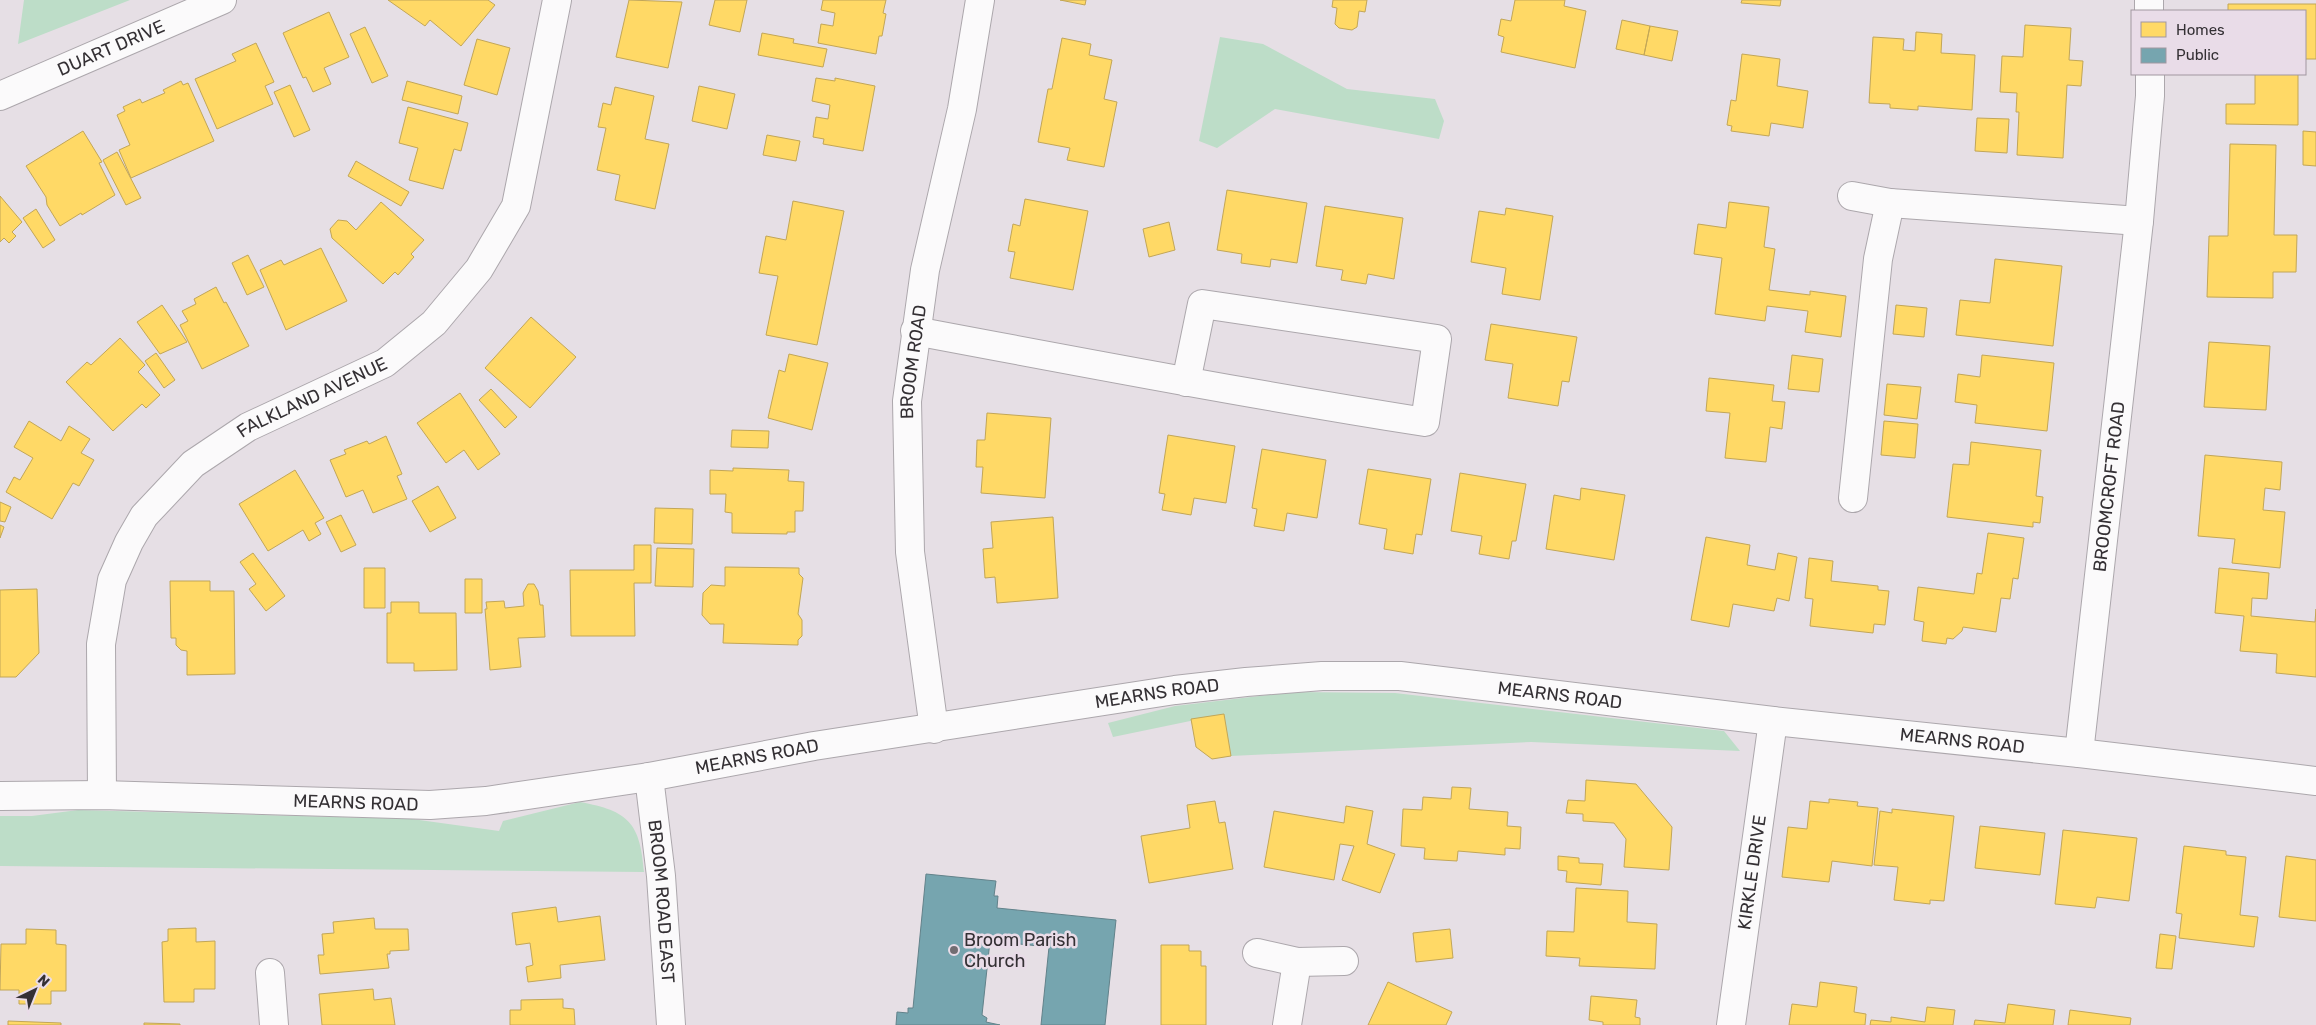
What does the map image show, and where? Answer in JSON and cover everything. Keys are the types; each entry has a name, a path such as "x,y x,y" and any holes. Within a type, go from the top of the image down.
{"street":[{"name":"DUART DRIVE","path":"0,96 222,0"},
{"name":"FALKLAND AVENUE","path":"102,795 101,644 112,580 129,542 144,516 193,464 248,427 385,363 434,323 479,269 516,206 558,0"},
{"name":"BROOM ROAD","path":"934,729 913,582 908,518 907,401 915,331 925,270 962,109 980,0"},
{"name":"BROOMCROFT ROAD","path":"2079,753 2139,221 2150,96 2150,75"},
{"path":"1852,196 1890,203 2139,221"},
{"path":"1853,498 1878,259 1890,203"},
{"path":"915,331 1186,382 1425,422 1437,339 1202,304 1186,382"},
{"name":"MEARNS ROAD","path":"0,796 102,795 430,805 486,801 649,777 814,746 934,729 1175,690 1322,676 1400,676 1773,721 2079,753 2316,781"},
{"name":"KIRKLE DRIVE","path":"1731,1025 1773,721"},
{"name":"BROOM ROAD EAST","path":"649,777 661,876 671,1025"},
{"path":"1257,952 1297,962 1344,961"},
{"path":"1287,1025 1297,962"},
{"path":"270,974 274,1025"}],"green space":[{"path":"24,0 130,0 18,44"},
{"path":"1220,37 1263,44 1347,89 1435,99 1444,121 1439,139 1275,109 1217,148 1199,141"},
{"path":"1292,692 1395,693 1724,731 1740,751 1531,742 1231,756 1224,714 1113,737 1108,723 1175,706"},
{"path":"580,802 610,810 621,815 629,822 639,842 644,872 0,866 0,816 32,816 78,810 412,819 499,831 503,821"}],"building: Homes":[{"path":"388,0 488,0 495,5 461,46 430,20 425,26"},
{"path":"629,0 682,2 668,68 616,57"},
{"path":"715,0 747,0 740,32 709,25"},
{"path":"823,0 886,0 883,13 886,14 882,36 879,36 876,54 818,43 821,24 833,26 835,13 821,10"},
{"path":"1060,0 1086,0 1085,5"},
{"path":"1333,0 1367,0 1365,12 1359,11 1357,27 1352,30 1339,28 1335,24 1337,8 1332,7"},
{"path":"1515,0 1565,0 1564,6 1586,11 1575,68 1501,52 1504,37 1498,35 1501,19 1511,21"},
{"path":"1742,0 1781,0 1780,6 1741,3"},
{"path":"2228,4 2316,4 2316,59 2306,59 2306,10 2228,10"},
{"path":"329,12 349,57 324,68 331,84 313,92 306,77 303,78 283,33"},
{"path":"1622,20 1650,26 1644,55 1616,49"},
{"path":"2025,25 2071,28 2069,60 2083,61 2081,86 2067,85 2063,158 2017,155 2019,112 2016,112 2017,93 2000,92 2002,56 2023,57"},
{"path":"1650,26 1678,31 1672,61 1644,55"},
{"path":"365,27 388,76 372,83 350,34"},
{"path":"1916,32 1942,34 1941,53 1975,55 1972,110 1918,106 1918,110 1890,108 1890,104 1869,103 1873,37 1904,39 1903,50 1915,51"},
{"path":"762,33 794,39 793,43 827,49 823,67 758,55"},
{"path":"1062,38 1091,44 1089,55 1112,60 1104,99 1117,102 1104,167 1067,160 1070,148 1038,142 1048,89 1052,89"},
{"path":"477,39 510,48 497,95 464,85"},
{"path":"256,43 274,82 265,86 273,104 217,129 195,79 236,61 232,54"},
{"path":"1742,54 1780,59 1777,86 1808,91 1803,128 1771,123 1769,136 1731,131 1732,126 1727,125 1731,100 1736,101"},
{"path":"2255,75 2298,75 2298,125 2226,124 2226,104 2255,104"},
{"path":"816,78 835,81 835,78 875,86 863,151 823,144 824,139 813,137 816,117 828,119 830,105 812,101"},
{"path":"181,81 183,85 188,83 214,141 131,178 119,150 130,145 117,115 125,111 123,107 140,99 142,103 165,93 163,90"},
{"path":"407,81 462,96 458,114 402,100"},
{"path":"290,85 310,130 294,137 274,92"},
{"path":"699,86 735,94 727,129 692,121"},
{"path":"615,87 654,96 645,139 669,144 655,209 615,200 620,175 597,170 606,128 598,127 603,103 611,105"},
{"path":"408,107 468,123 461,151 454,149 443,189 409,180 418,148 399,143"},
{"path":"1977,118 2009,119 2007,153 1975,151"},
{"path":"83,131 102,162 99,163 115,195 60,226 47,205 46,197 26,166"},
{"path":"2303,131 2316,132 2316,166 2303,165"},
{"path":"767,135 800,141 796,161 763,155"},
{"path":"2230,144 2276,145 2274,235 2297,235 2296,272 2273,272 2273,298 2207,297 2209,236 2228,236"},
{"path":"117,152 141,198 126,205 103,160"},
{"path":"356,161 409,192 401,206 348,176"},
{"path":"1227,190 1307,203 1297,263 1271,259 1270,267 1241,263 1242,254 1217,250"},
{"path":"0,196 22,222 12,232 16,236 9,243 4,238 0,242"},
{"path":"1025,199 1088,211 1073,290 1010,278 1015,252 1008,251 1013,224 1020,226"},
{"path":"793,201 844,211 817,345 766,335 778,276 759,273 766,236 786,240"},
{"path":"381,202 424,240 411,254 414,257 398,275 395,272 383,284 332,238 330,229 338,220 347,221 356,230"},
{"path":"1729,202 1769,207 1764,247 1775,249 1769,290 1810,295 1810,291 1846,296 1841,337 1805,332 1808,311 1767,306 1765,321 1715,314 1722,258 1694,254 1698,224 1726,228"},
{"path":"1325,206 1403,218 1394,279 1368,274 1366,284 1341,280 1343,270 1316,266"},
{"path":"1506,208 1553,216 1540,300 1502,294 1506,268 1471,262 1479,211 1505,215"},
{"path":"36,209 55,240 43,248 23,218"},
{"path":"1169,222 1175,250 1149,257 1143,229"},
{"path":"321,248 347,301 286,330 260,270 281,260 284,265"},
{"path":"248,255 264,287 247,295 232,263"},
{"path":"1995,259 2062,266 2053,346 1956,335 1960,300 1990,303"},
{"path":"216,287 249,346 202,369 180,325 188,321 182,311 196,304 194,299"},
{"path":"162,305 187,342 160,354 137,322"},
{"path":"1896,305 1927,308 1924,337 1893,334"},
{"path":"531,317 576,357 530,408 485,368"},
{"path":"1491,324 1577,337 1569,382 1562,381 1558,406 1508,398 1513,364 1485,360"},
{"path":"120,338 145,365 138,372 160,395 146,408 142,404 113,431 66,382 87,362 91,365"},
{"path":"2209,342 2270,346 2266,410 2204,407"},
{"path":"156,353 175,380 164,388 145,361"},
{"path":"789,354 828,363 812,430 768,418 779,370 785,372"},
{"path":"1792,355 1823,359 1819,392 1788,389"},
{"path":"1982,355 2054,363 2047,431 1975,423 1977,405 1955,402 1958,374 1980,377"},
{"path":"1709,378 1774,385 1772,401 1785,402 1782,429 1770,427 1766,462 1725,458 1730,413 1706,411"},
{"path":"1887,384 1921,387 1917,419 1884,415"},
{"path":"491,389 517,417 505,428 479,400"},
{"path":"460,393 500,454 478,470 464,450 446,463 417,423"},
{"path":"987,413 1051,418 1045,498 981,493 983,467 976,467 977,440 985,440"},
{"path":"29,421 61,441 69,426 90,439 81,453 94,460 79,486 73,483 52,519 6,492 14,477 20,480 33,458 14,447"},
{"path":"1884,421 1918,424 1915,458 1881,455"},
{"path":"732,430 769,431 768,448 731,447"},
{"path":"1168,435 1235,446 1226,503 1194,498 1191,515 1162,510 1165,494 1159,493"},
{"path":"386,436 402,474 397,476 407,499 373,513 363,490 346,497 330,460 346,454 344,450 367,441 369,444"},
{"path":"1971,442 2041,450 2036,496 2043,497 2040,523 2033,522 2033,527 1947,517 1953,464 1969,465"},
{"path":"1262,449 1326,460 1317,518 1287,513 1284,531 1254,526 1257,509 1252,508"},
{"path":"2205,455 2282,462 2280,490 2265,488 2263,510 2285,512 2280,568 2232,563 2235,539 2198,536"},
{"path":"733,468 789,470 788,481 804,482 803,511 795,511 795,532 787,532 787,534 732,533 732,513 725,512 726,494 710,494 710,470 733,471"},
{"path":"1368,469 1431,479 1422,535 1416,534 1413,554 1384,549 1387,529 1359,524"},
{"path":"295,470 324,518 315,523 321,534 309,541 303,530 268,551 239,504"},
{"path":"1460,473 1526,484 1516,541 1512,541 1509,559 1479,554 1482,536 1451,531"},
{"path":"438,486 456,518 430,532 412,501"},
{"path":"1581,488 1625,495 1614,560 1546,549 1554,495 1580,500"},
{"path":"0,502 11,507 5,522 0,521"},
{"path":"655,508 693,509 692,544 654,543"},
{"path":"341,515 356,545 341,552 326,522"},
{"path":"1053,517 1058,598 997,603 995,577 985,578 983,549 993,548 991,522"},
{"path":"0,525 4,527 0,538"},
{"path":"1988,533 2024,538 2018,579 2013,578 2010,599 2001,598 1996,632 1963,627 1962,631 1953,639 1947,638 1946,644 1922,641 1924,622 1914,620 1918,587 1974,594 1977,573 1982,574"},
{"path":"1706,537 1750,545 1747,565 1775,570 1778,553 1797,557 1789,601 1777,598 1774,611 1733,604 1729,627 1691,620"},
{"path":"634,545 651,545 651,583 634,583 635,636 571,636 570,570 634,570"},
{"path":"657,548 694,549 693,587 655,586"},
{"path":"253,553 285,596 266,611 249,589 256,584 240,562"},
{"path":"1809,558 1833,561 1831,581 1878,586 1878,590 1889,591 1885,625 1874,624 1873,633 1810,626 1813,599 1805,598"},
{"path":"725,567 799,568 799,574 803,578 798,614 802,620 802,636 798,640 798,645 723,643 724,624 710,624 702,615 703,593 711,585 725,586"},
{"path":"364,568 385,568 385,608 364,608"},
{"path":"2219,568 2269,573 2267,599 2252,598 2251,616 2315,622 2316,609 2316,677 2276,673 2277,654 2240,651 2244,616 2215,613"},
{"path":"465,579 482,579 482,613 465,613"},
{"path":"170,581 210,581 210,591 234,591 235,674 187,675 187,651 181,650 176,645 176,638 171,638"},
{"path":"528,584 534,584 538,591 540,605 543,605 545,637 518,638 521,667 490,670 486,602 504,601 505,608 524,606 523,593"},
{"path":"37,589 39,653 16,677 0,677 0,590"},
{"path":"391,602 419,602 419,613 456,613 457,670 414,671 414,663 387,663 387,613 391,613"},
{"path":"1224,714 1231,756 1212,759 1196,747 1191,719"},
{"path":"1586,780 1636,784 1672,827 1669,870 1624,867 1626,839 1614,823 1583,821 1583,814 1566,813 1568,800 1585,801"},
{"path":"1452,787 1471,788 1469,809 1508,812 1507,826 1521,827 1520,849 1505,848 1505,855 1458,851 1457,861 1424,859 1425,848 1401,846 1403,809 1422,810 1423,797 1451,799"},
{"path":"1829,799 1858,802 1857,806 1878,808 1872,866 1832,861 1829,882 1782,877 1788,827 1807,829 1810,801 1829,803"},
{"path":"1215,801 1219,823 1225,822 1233,869 1149,883 1141,836 1190,828 1187,805"},
{"path":"1346,806 1373,811 1367,844 1395,854 1380,893 1342,880 1354,846 1340,844 1334,880 1264,867 1274,811 1344,823"},
{"path":"1892,809 1954,816 1944,901 1930,900 1930,904 1894,900 1898,867 1874,865 1880,811 1892,813"},
{"path":"1980,826 2045,833 2040,875 1975,868"},
{"path":"2063,830 2137,838 2129,901 2097,897 2095,908 2055,904"},
{"path":"2184,846 2226,851 2226,855 2246,857 2240,915 2258,917 2254,947 2179,938 2182,914 2176,913"},
{"path":"1558,856 1579,858 1579,863 1603,864 1601,885 1566,882 1567,871 1558,870"},
{"path":"2286,856 2316,860 2316,921 2279,917"},
{"path":"1576,888 1628,891 1627,922 1657,924 1655,969 1579,966 1580,958 1546,956 1547,931 1574,932"},
{"path":"556,907 558,922 600,916 605,960 560,965 561,978 528,982 526,967 533,965 530,943 516,945 512,913"},
{"path":"374,918 375,929 408,929 409,950 390,951 390,954 387,954 389,968 320,974 318,955 324,955 322,934 334,933 333,922"},
{"path":"196,928 196,942 215,941 215,989 194,989 194,1002 164,1002 162,942 168,941 168,929"},
{"path":"26,929 56,930 56,944 66,945 66,991 51,991 51,1004 19,1004 19,990 0,990 1,944 26,944"},
{"path":"1450,929 1453,958 1416,962 1413,933"},
{"path":"2160,934 2176,936 2172,969 2156,968"},
{"path":"1161,945 1189,945 1189,951 1201,951 1201,966 1206,966 1206,1025 1161,1025"},
{"path":"1388,982 1452,1012 1446,1025 1368,1025"},
{"path":"1820,982 1857,987 1854,1012 1866,1014 1865,1025 1789,1025 1792,1004 1817,1007"},
{"path":"373,989 374,1000 391,998 395,1025 322,1025 319,994"},
{"path":"1591,996 1637,1000 1635,1017 1640,1018 1640,1025 1603,1025 1603,1022 1589,1020"},
{"path":"563,999 563,1008 574,1009 575,1025 510,1025 510,1010 521,1010 521,1000"},
{"path":"2008,1004 2055,1010 2053,1025 1974,1025 1975,1020 2005,1023"},
{"path":"1927,1007 1955,1010 1953,1025 1870,1025 1871,1020 1891,1022 1891,1017 1925,1022"},
{"path":"2070,1010 2131,1018 2130,1025 2068,1025"},
{"path":"8,1021 61,1023 61,1025 8,1025"},
{"path":"144,1023 180,1024 180,1025 144,1025"}],"building: Public":[{"name":"Broom Parish Church","path":"926,874 996,881 994,896 998,896 997,908 1116,920 1105,1025 1041,1025 1049,947 990,941 982,1015 987,1018 986,1022 1000,1025 896,1025 897,1012 908,1013 908,1008 913,1008"}],"place":[{"name":"Broom Parish Church","path":"954,950"}]}
